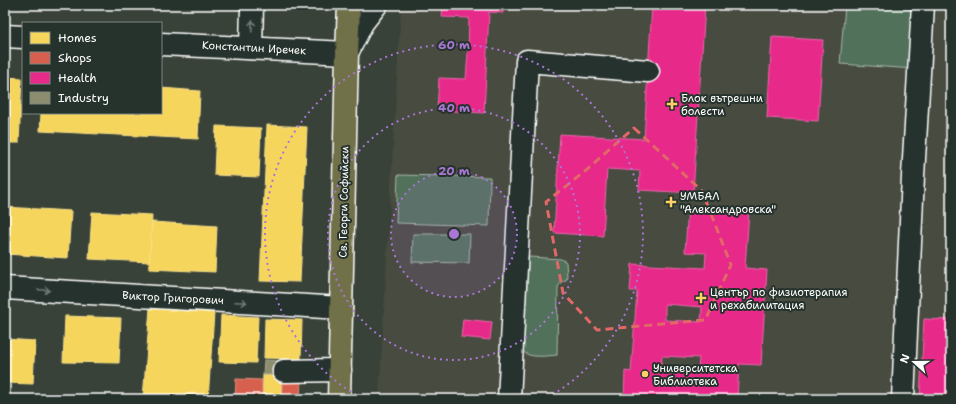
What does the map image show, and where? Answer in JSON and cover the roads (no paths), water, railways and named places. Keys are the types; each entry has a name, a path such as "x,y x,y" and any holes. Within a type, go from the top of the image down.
{"main road":[{"name":"Св. Георги Софийски","path":"339,399 349,5"}],"street":[{"path":"251,48 252,5"},
{"path":"347,53 362,22 376,5"},
{"path":"903,399 913,176 923,5"},
{"path":"5,36 22,37"},
{"name":"Константин Иречек","path":"162,44 347,53"},
{"path":"509,399 527,61 648,70"},
{"name":"Виктор Григорович","path":"5,288 341,308"},
{"path":"284,371 340,370"}],"place":[{"name":"Блок вътрешни болести","path":"672,104"},
{"name":"УМБАЛ \"Александровска\"","path":"671,202"},
{"name":"Център по физиотерапия и рехабилитация","path":"701,298"},
{"name":"Университетска Библиотека","path":"645,374"}]}
